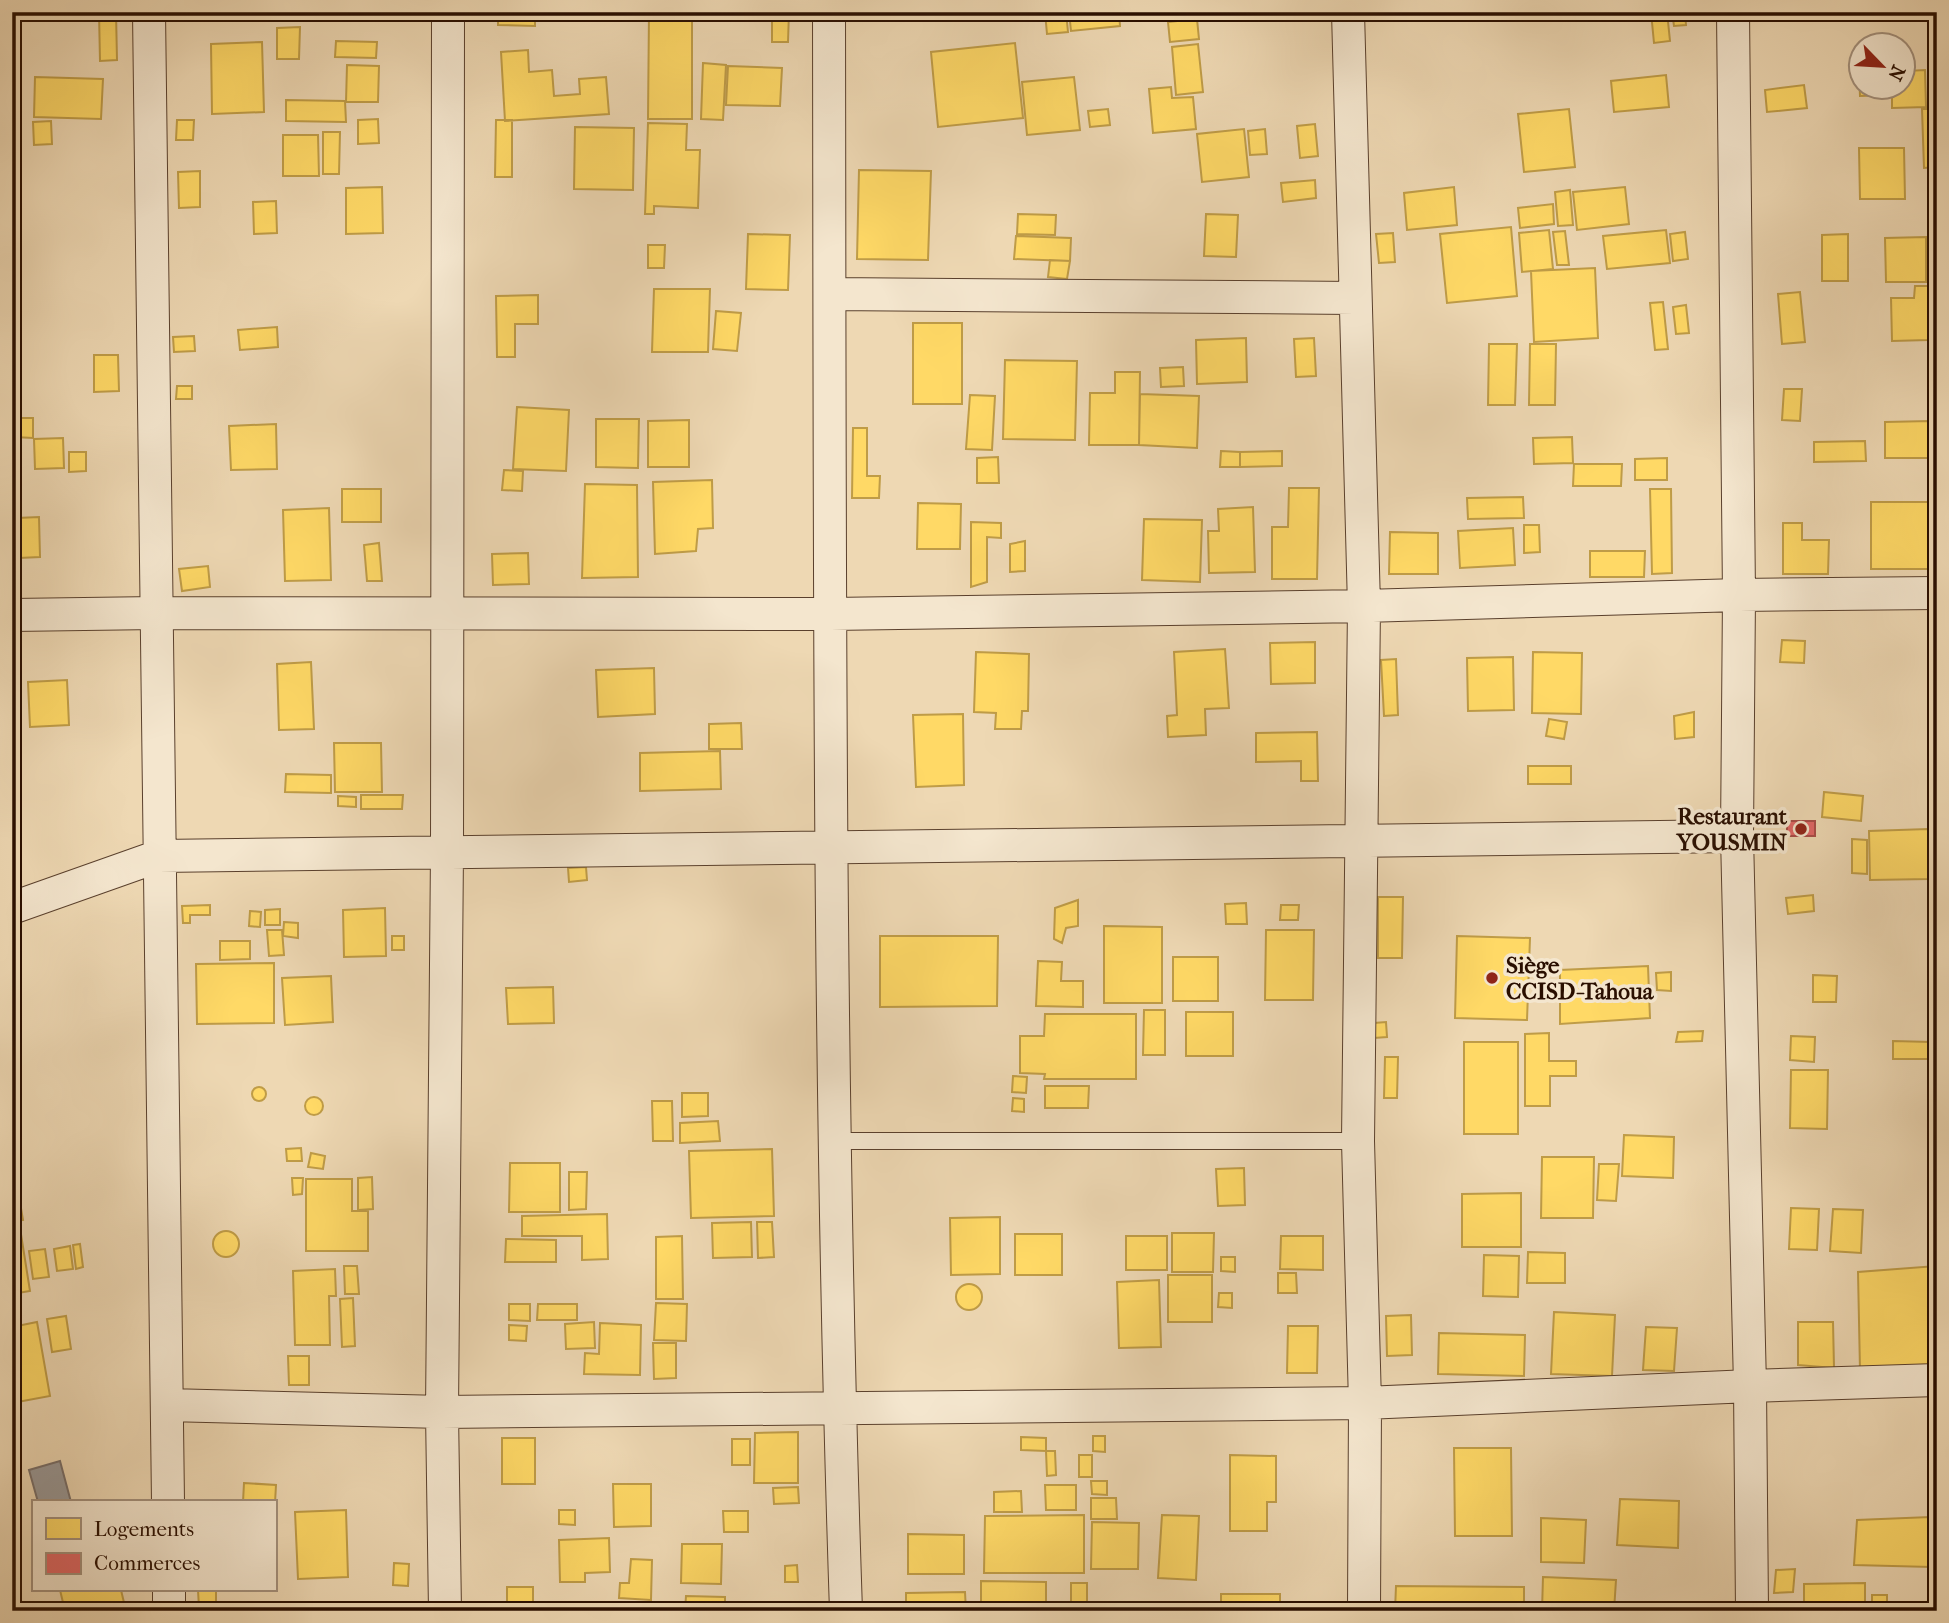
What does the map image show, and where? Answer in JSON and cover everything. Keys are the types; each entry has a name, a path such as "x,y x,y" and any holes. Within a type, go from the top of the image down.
{"street":[{"path":"149,12 168,1500"},
{"path":"445,1611 442,1412 447,852 448,12"},
{"path":"829,12 831,847 839,1407 846,1611"},
{"path":"1348,12 1364,606 1358,1141 1365,1403 1364,1611"},
{"path":"1733,12 1739,594 1737,836 1750,1386 1752,1611"},
{"path":"830,294 1355,298"},
{"path":"12,615 831,614 1364,606 1739,594 1937,593"},
{"path":"12,908 159,856 1737,836"},
{"path":"167,1405 442,1412 1365,1403 1937,1380"},
{"path":"169,1592 170,1611"}],"lane":[{"path":"836,1141 1358,1141"}],"building: Logements":[{"path":"99,12 116,12 117,60 100,61"},
{"path":"498,12 535,12 535,26 498,25"},
{"path":"649,12 692,12 692,119 648,119"},
{"path":"772,12 789,12 788,42 772,42"},
{"path":"1045,12 1066,12 1068,32 1047,34"},
{"path":"1069,12 1119,12 1120,26 1071,31"},
{"path":"1593,12 1650,12 1650,14 1594,20"},
{"path":"1651,12 1667,12 1670,41 1654,43"},
{"path":"1672,12 1685,12 1686,25 1674,26"},
{"path":"1197,19 1199,39 1170,42 1168,22"},
{"path":"300,27 299,59 277,59 277,28"},
{"path":"336,41 377,42 376,58 335,57"},
{"path":"262,42 264,112 212,114 211,44"},
{"path":"1015,43 1023,118 938,127 931,52"},
{"path":"1198,44 1203,92 1176,95 1172,47"},
{"path":"528,50 529,72 552,70 554,96 580,94 579,79 606,77 609,114 505,121 501,52"},
{"path":"703,63 726,65 723,120 701,119"},
{"path":"347,65 379,66 378,102 346,102"},
{"path":"728,66 782,68 780,106 726,105"},
{"path":"1918,70 1925,70 1926,107 1892,108 1892,102 1918,102"},
{"path":"1666,75 1669,107 1614,112 1611,81"},
{"path":"35,77 103,79 101,119 34,117"},
{"path":"1074,77 1080,130 1027,135 1022,82"},
{"path":"1804,85 1807,108 1767,112 1765,90"},
{"path":"1171,87 1172,98 1193,97 1196,129 1153,133 1149,89"},
{"path":"286,100 345,101 346,122 286,121"},
{"path":"1108,109 1110,125 1090,127 1088,111"},
{"path":"1569,109 1575,167 1524,172 1518,114"},
{"path":"1922,109 1937,109 1937,167 1924,168"},
{"path":"378,119 379,143 358,144 358,120"},
{"path":"177,120 194,120 193,140 176,140"},
{"path":"496,120 512,120 512,177 495,177"},
{"path":"51,121 52,144 34,145 33,122"},
{"path":"648,123 687,124 686,150 700,150 698,208 654,206 654,214 645,214"},
{"path":"1315,124 1318,156 1300,158 1297,126"},
{"path":"575,127 634,128 633,190 574,189"},
{"path":"1244,129 1249,177 1202,182 1197,134"},
{"path":"1265,129 1267,154 1250,155 1248,131"},
{"path":"323,132 340,132 339,174 323,174"},
{"path":"283,135 318,135 319,176 283,176"},
{"path":"1859,148 1904,148 1905,199 1860,199"},
{"path":"859,170 931,171 928,260 857,259"},
{"path":"200,171 200,207 179,208 178,172"},
{"path":"1315,180 1316,198 1283,202 1281,183"},
{"path":"382,187 383,233 346,234 346,188"},
{"path":"1454,187 1457,225 1407,230 1404,193"},
{"path":"1625,187 1629,224 1577,230 1573,192"},
{"path":"1570,190 1573,225 1558,226 1555,192"},
{"path":"12,197 16,197 15,230 12,230"},
{"path":"276,201 277,233 254,234 253,202"},
{"path":"1553,204 1554,224 1520,228 1518,208"},
{"path":"1018,214 1056,215 1055,235 1017,234"},
{"path":"1206,214 1238,215 1236,257 1204,256"},
{"path":"1511,227 1517,296 1447,303 1440,234"},
{"path":"1549,230 1553,269 1522,272 1519,233"},
{"path":"1666,230 1670,263 1607,269 1603,236"},
{"path":"1565,231 1569,265 1557,265 1553,232"},
{"path":"1685,232 1688,259 1673,261 1670,234"},
{"path":"1393,233 1395,262 1379,263 1376,234"},
{"path":"748,234 790,235 788,290 746,289"},
{"path":"1848,234 1848,281 1822,281 1822,235"},
{"path":"1016,236 1071,238 1070,261 1014,259"},
{"path":"1926,237 1926,282 1886,282 1885,238"},
{"path":"1929,237 1937,237 1937,283 1929,283"},
{"path":"648,245 665,245 664,268 648,268"},
{"path":"1050,260 1070,261 1067,279 1048,277"},
{"path":"1595,268 1598,338 1534,342 1531,271"},
{"path":"1915,286 1928,286 1928,340 1892,341 1891,298 1914,298"},
{"path":"654,289 710,289 708,352 652,352"},
{"path":"1800,292 1805,342 1782,344 1778,294"},
{"path":"538,295 538,324 515,324 515,357 497,357 496,296"},
{"path":"1663,302 1668,349 1655,350 1650,303"},
{"path":"1686,305 1689,333 1676,334 1673,307"},
{"path":"716,311 741,313 737,351 713,349"},
{"path":"913,323 962,323 962,404 913,404"},
{"path":"277,327 278,347 240,350 238,330"},
{"path":"194,336 195,351 174,352 173,337"},
{"path":"1246,338 1247,382 1197,384 1196,340"},
{"path":"1314,338 1316,376 1296,377 1294,339"},
{"path":"1489,344 1517,344 1515,405 1488,405"},
{"path":"1530,344 1556,344 1555,405 1529,405"},
{"path":"1931,350 1937,350 1937,397 1930,396"},
{"path":"94,355 118,355 119,391 94,392"},
{"path":"1005,360 1077,361 1075,440 1003,439"},
{"path":"1183,367 1184,386 1161,387 1160,368"},
{"path":"1115,372 1140,372 1139,445 1089,445 1090,393 1115,393"},
{"path":"177,386 192,386 192,399 176,399"},
{"path":"1784,389 1802,389 1800,421 1782,420"},
{"path":"1140,394 1199,396 1197,448 1139,445"},
{"path":"970,395 995,396 992,450 966,449"},
{"path":"517,407 569,410 566,471 513,469"},
{"path":"14,418 33,418 33,438 14,437"},
{"path":"596,419 639,419 638,468 596,467"},
{"path":"689,420 689,467 648,467 648,421"},
{"path":"1930,421 1930,458 1885,458 1885,422"},
{"path":"276,424 277,469 231,470 229,426"},
{"path":"853,428 867,428 867,476 880,476 879,498 852,498"},
{"path":"1572,437 1573,463 1534,464 1533,438"},
{"path":"63,438 64,468 35,469 34,439"},
{"path":"1865,441 1866,461 1814,462 1814,442"},
{"path":"1221,451 1240,452 1240,467 1220,467"},
{"path":"1282,451 1282,466 1240,467 1240,452"},
{"path":"69,452 86,452 86,471 69,472"},
{"path":"998,457 999,483 977,483 977,458"},
{"path":"1667,458 1667,480 1635,480 1635,459"},
{"path":"1574,464 1622,464 1621,486 1573,486"},
{"path":"504,470 523,471 522,491 502,490"},
{"path":"712,480 713,528 698,529 696,551 655,554 653,482"},
{"path":"585,484 637,485 638,577 582,578"},
{"path":"1289,488 1319,488 1317,579 1272,579 1272,527 1288,527"},
{"path":"342,489 381,489 381,522 342,522"},
{"path":"1650,489 1671,489 1672,573 1652,574"},
{"path":"1523,497 1524,518 1468,519 1467,498"},
{"path":"1871,502 1931,502 1931,569 1871,569"},
{"path":"918,503 961,504 960,549 917,549"},
{"path":"1253,507 1255,572 1209,573 1208,531 1219,531 1218,509"},
{"path":"329,508 331,580 285,581 283,510"},
{"path":"39,517 40,557 19,558 17,518"},
{"path":"1144,519 1202,520 1200,582 1142,580"},
{"path":"971,522 1001,523 1001,538 987,537 987,582 971,587"},
{"path":"1783,523 1802,523 1802,540 1829,540 1828,574 1783,574"},
{"path":"1524,525 1539,525 1540,552 1524,553"},
{"path":"1513,528 1515,565 1460,568 1458,531"},
{"path":"1390,532 1438,533 1438,574 1389,574"},
{"path":"1025,541 1025,571 1010,572 1010,544"},
{"path":"379,543 382,581 367,581 364,545"},
{"path":"1590,551 1645,551 1644,577 1590,577"},
{"path":"528,553 529,584 493,585 492,554"},
{"path":"208,566 210,587 182,591 179,569"},
{"path":"1932,632 1937,633 1937,683 1930,683"},
{"path":"1782,640 1805,641 1804,663 1780,662"},
{"path":"1315,642 1315,683 1271,684 1270,643"},
{"path":"1225,649 1229,708 1205,709 1206,735 1168,737 1167,716 1177,715 1174,652"},
{"path":"976,652 1029,654 1028,711 1022,711 1021,729 995,729 996,713 974,712"},
{"path":"1533,652 1582,653 1581,714 1532,713"},
{"path":"1513,657 1514,710 1468,711 1467,658"},
{"path":"1396,659 1398,715 1384,716 1381,660"},
{"path":"311,662 314,729 279,730 277,664"},
{"path":"12,666 15,666 17,731 12,731"},
{"path":"654,668 655,714 598,717 596,670"},
{"path":"67,680 69,725 30,727 28,682"},
{"path":"1694,712 1694,737 1675,739 1674,716"},
{"path":"963,714 964,785 916,787 913,715"},
{"path":"1549,719 1567,722 1564,739 1546,736"},
{"path":"741,723 742,749 709,749 709,724"},
{"path":"1317,732 1318,781 1301,781 1301,761 1256,762 1256,733"},
{"path":"334,743 381,743 382,792 335,792"},
{"path":"720,751 721,789 640,791 640,753"},
{"path":"1934,758 1937,758 1937,816"},
{"path":"1528,766 1571,766 1571,784 1528,784"},
{"path":"286,774 331,775 331,793 285,792"},
{"path":"1824,792 1863,796 1861,821 1822,817"},
{"path":"361,795 403,795 402,809 361,809"},
{"path":"338,796 356,797 356,807 338,806"},
{"path":"1928,829 1929,879 1870,880 1869,831"},
{"path":"1852,839 1867,840 1867,874 1852,873"},
{"path":"586,867 587,880 569,882 568,868"},
{"path":"1813,895 1814,911 1788,914 1786,898"},
{"path":"1378,897 1403,897 1402,958 1378,958"},
{"path":"1078,900 1078,926 1066,928 1062,943 1054,939 1055,908"},
{"path":"1246,903 1247,924 1226,924 1225,904"},
{"path":"210,905 210,915 190,915 190,923 183,923 182,906"},
{"path":"1281,905 1299,905 1298,920 1280,920"},
{"path":"385,908 386,956 344,957 343,910"},
{"path":"280,909 280,925 265,925 265,910"},
{"path":"250,911 261,912 260,927 249,926"},
{"path":"284,922 298,923 298,938 283,936"},
{"path":"1104,926 1162,927 1162,1003 1104,1003"},
{"path":"267,930 282,930 284,955 269,956"},
{"path":"1266,930 1314,930 1313,1000 1265,1000"},
{"path":"392,936 404,936 404,950 392,950"},
{"path":"880,936 998,936 997,1006 880,1007"},
{"name":"Siège CCISD-Tahoua","path":"1457,936 1530,938 1527,1020 1455,1018"},
{"path":"220,941 250,941 250,959 220,960"},
{"path":"1173,957 1218,957 1218,1001 1173,1001"},
{"path":"1038,961 1062,962 1061,981 1083,981 1083,1007 1036,1006"},
{"path":"274,963 274,1023 197,1024 196,964"},
{"path":"1648,966 1650,1018 1560,1024 1560,970"},
{"path":"1671,972 1671,991 1657,990 1656,973"},
{"path":"1813,975 1837,976 1836,1002 1813,1002"},
{"path":"331,976 333,1022 285,1025 282,978"},
{"path":"553,987 554,1023 508,1024 506,988"},
{"path":"1144,1010 1165,1010 1165,1055 1143,1055"},
{"path":"1186,1012 1233,1012 1233,1056 1186,1056"},
{"path":"1045,1014 1136,1014 1136,1079 1044,1079 1045,1074 1020,1073 1020,1036 1044,1036"},
{"path":"1386,1022 1387,1037 1374,1038 1374,1023"},
{"path":"1703,1031 1702,1041 1676,1042 1678,1032"},
{"path":"1549,1033 1549,1061 1576,1061 1576,1076 1550,1076 1550,1106 1525,1106 1525,1034"},
{"path":"1791,1036 1815,1037 1814,1062 1790,1060"},
{"path":"1893,1041 1931,1042 1932,1059 1893,1059"},
{"path":"1464,1042 1518,1042 1518,1134 1464,1134"},
{"path":"1385,1057 1398,1057 1397,1098 1384,1098"},
{"path":"1791,1070 1828,1070 1827,1129 1790,1128"},
{"path":"1013,1076 1027,1077 1026,1093 1012,1092"},
{"path":"1045,1086 1089,1086 1088,1108 1045,1108"},
{"path":"256,1087 262,1087 266,1094 262,1101 256,1101 252,1097 252,1091"},
{"path":"682,1093 708,1093 708,1116 682,1117"},
{"path":"310,1097 318,1097 323,1106 321,1113 310,1115 305,1110 305,1102"},
{"path":"1013,1098 1024,1099 1024,1112 1012,1111"},
{"path":"652,1101 672,1101 673,1141 653,1141"},
{"path":"718,1121 720,1141 680,1143 680,1123"},
{"path":"1624,1135 1674,1137 1673,1178 1622,1176"},
{"path":"12,1148 15,1148 20,1174 12,1175"},
{"path":"301,1148 302,1161 287,1161 286,1149"},
{"path":"772,1149 774,1216 691,1218 689,1151"},
{"path":"311,1153 325,1156 323,1169 308,1167"},
{"path":"1542,1157 1594,1157 1593,1218 1541,1218"},
{"path":"510,1163 560,1163 560,1212 509,1212"},
{"path":"1599,1164 1619,1164 1616,1201 1597,1200"},
{"path":"1244,1168 1245,1205 1218,1206 1216,1169"},
{"path":"569,1172 587,1172 586,1209 569,1210"},
{"path":"372,1177 373,1209 358,1210 358,1178"},
{"path":"292,1178 303,1178 302,1194 293,1195"},
{"path":"12,1179 16,1179 23,1220 12,1222"},
{"path":"306,1179 352,1179 352,1211 368,1211 368,1251 306,1251"},
{"path":"1521,1193 1521,1247 1462,1247 1462,1194"},
{"path":"1791,1208 1819,1209 1817,1250 1789,1249"},
{"path":"1833,1209 1863,1210 1861,1253 1830,1251"},
{"path":"607,1214 608,1259 582,1260 582,1236 522,1236 522,1216"},
{"path":"1000,1217 1000,1274 951,1275 950,1218"},
{"path":"751,1222 752,1257 713,1258 712,1223"},
{"path":"757,1222 772,1222 774,1257 758,1258"},
{"path":"20,1228 30,1291 12,1294 12,1229"},
{"path":"226,1231 235,1235 239,1244 235,1253 226,1257 217,1253 213,1244 217,1235"},
{"path":"1172,1233 1214,1233 1213,1272 1172,1272"},
{"path":"1015,1234 1062,1234 1062,1275 1015,1275"},
{"path":"682,1236 683,1299 656,1299 656,1237"},
{"path":"1126,1236 1167,1236 1167,1270 1126,1270"},
{"path":"1281,1236 1323,1236 1323,1270 1280,1269"},
{"path":"506,1239 556,1240 556,1262 505,1262"},
{"path":"80,1244 83,1267 76,1269 73,1245"},
{"path":"70,1246 73,1269 57,1271 54,1249"},
{"path":"45,1249 49,1277 33,1279 29,1251"},
{"path":"1528,1252 1565,1253 1565,1283 1527,1283"},
{"path":"1484,1255 1519,1256 1518,1297 1483,1296"},
{"path":"1221,1257 1235,1257 1235,1272 1221,1271"},
{"path":"344,1266 357,1266 359,1294 345,1294"},
{"path":"1936,1266 1936,1368 1860,1370 1858,1272"},
{"path":"335,1269 336,1296 329,1296 330,1345 295,1345 293,1271"},
{"path":"1278,1273 1296,1273 1297,1293 1278,1293"},
{"path":"1168,1275 1212,1275 1212,1322 1168,1322"},
{"path":"1159,1280 1161,1347 1119,1348 1117,1282"},
{"path":"969,1284 978,1288 982,1297 978,1306 969,1310 960,1306 956,1297 960,1288"},
{"path":"1219,1293 1232,1293 1232,1308 1218,1307"},
{"path":"353,1298 355,1346 342,1347 340,1299"},
{"path":"656,1303 687,1304 686,1341 654,1340"},
{"path":"509,1304 530,1304 530,1321 509,1320"},
{"path":"538,1304 577,1304 577,1320 537,1320"},
{"path":"1554,1312 1615,1315 1612,1376 1551,1374"},
{"path":"1411,1315 1412,1355 1387,1356 1386,1316"},
{"path":"66,1316 71,1349 52,1352 47,1319"},
{"path":"37,1322 50,1396 12,1403 12,1327"},
{"path":"594,1322 595,1348 566,1349 565,1324"},
{"path":"1798,1322 1833,1322 1834,1368 1798,1365"},
{"path":"600,1323 641,1325 640,1375 584,1374 585,1353 599,1354"},
{"path":"509,1325 527,1326 526,1341 509,1340"},
{"path":"1288,1326 1318,1326 1317,1373 1287,1373"},
{"path":"1646,1327 1677,1328 1674,1371 1643,1370"},
{"path":"1439,1333 1525,1335 1524,1376 1438,1374"},
{"path":"653,1343 676,1343 676,1378 654,1379"},
{"path":"288,1356 309,1356 309,1385 289,1385"},
{"path":"798,1432 798,1483 754,1483 755,1433"},
{"path":"1093,1436 1105,1436 1105,1452 1093,1451"},
{"path":"1021,1437 1046,1438 1046,1451 1021,1450"},
{"path":"502,1438 535,1438 535,1484 502,1484"},
{"path":"732,1439 750,1439 750,1465 732,1465"},
{"path":"1930,1446 1937,1446 1937,1496 1931,1496"},
{"path":"1454,1448 1511,1448 1512,1536 1455,1536"},
{"path":"1046,1451 1055,1451 1056,1475 1047,1476"},
{"path":"1079,1455 1092,1455 1092,1477 1079,1477"},
{"path":"1230,1455 1276,1456 1276,1502 1267,1502 1267,1531 1230,1531"},
{"path":"1091,1481 1107,1481 1107,1495 1092,1494"},
{"path":"244,1483 276,1485 275,1500 243,1500"},
{"path":"613,1484 651,1484 651,1526 614,1527"},
{"path":"1045,1485 1076,1485 1076,1510 1046,1510"},
{"path":"798,1487 799,1503 774,1504 773,1488"},
{"path":"1021,1491 1022,1512 994,1512 994,1492"},
{"path":"1091,1498 1116,1498 1117,1519 1091,1519"},
{"path":"1620,1499 1679,1501 1678,1548 1617,1545"},
{"path":"346,1510 348,1577 298,1579 295,1512"},
{"path":"559,1510 575,1510 575,1525 559,1524"},
{"path":"723,1511 748,1511 748,1532 724,1532"},
{"path":"1084,1515 1084,1573 984,1573 985,1516"},
{"path":"1162,1515 1199,1516 1196,1580 1158,1578"},
{"path":"1930,1517 1931,1567 1854,1565 1857,1520"},
{"path":"1541,1518 1586,1520 1584,1563 1541,1562"},
{"path":"1092,1522 1139,1523 1138,1569 1091,1569"},
{"path":"908,1534 964,1535 964,1574 908,1574"},
{"path":"609,1538 610,1572 585,1573 585,1582 560,1582 559,1540"},
{"path":"682,1544 722,1544 721,1584 681,1583"},
{"path":"631,1559 652,1560 651,1600 619,1598 620,1583 629,1583"},
{"path":"394,1563 409,1564 408,1586 393,1585"},
{"path":"797,1565 798,1582 785,1582 785,1566"},
{"path":"1795,1569 1793,1592 1774,1593 1776,1570"},
{"path":"1543,1577 1616,1580 1614,1611 1542,1611"},
{"path":"981,1581 1046,1582 1046,1611 981,1611"},
{"path":"1071,1583 1087,1583 1087,1603 1071,1604"},
{"path":"1865,1583 1865,1611 1804,1611 1804,1584"},
{"path":"1396,1586 1524,1587 1524,1611 1395,1611"},
{"path":"507,1587 533,1587 533,1611 507,1611"},
{"path":"60,1592 121,1592 126,1611 65,1611"},
{"path":"198,1592 216,1592 216,1607 199,1608"},
{"path":"965,1592 966,1611 906,1611 906,1593"},
{"path":"1221,1594 1280,1594 1280,1611 1221,1611"},
{"path":"1872,1595 1887,1595 1887,1611 1872,1611"},
{"path":"686,1596 725,1597 725,1611 685,1611"}],"building: Commerces":[{"name":"Restaurant YOUSMIN","path":"1787,821 1815,821 1815,836 1787,836"}],"building: Industrie":[{"path":"60,1461 70,1500 37,1500 29,1470"}],"place":[{"name":"Restaurant YOUSMIN","path":"1801,829"},
{"name":"Siège CCISD-Tahoua","path":"1492,978"}]}
